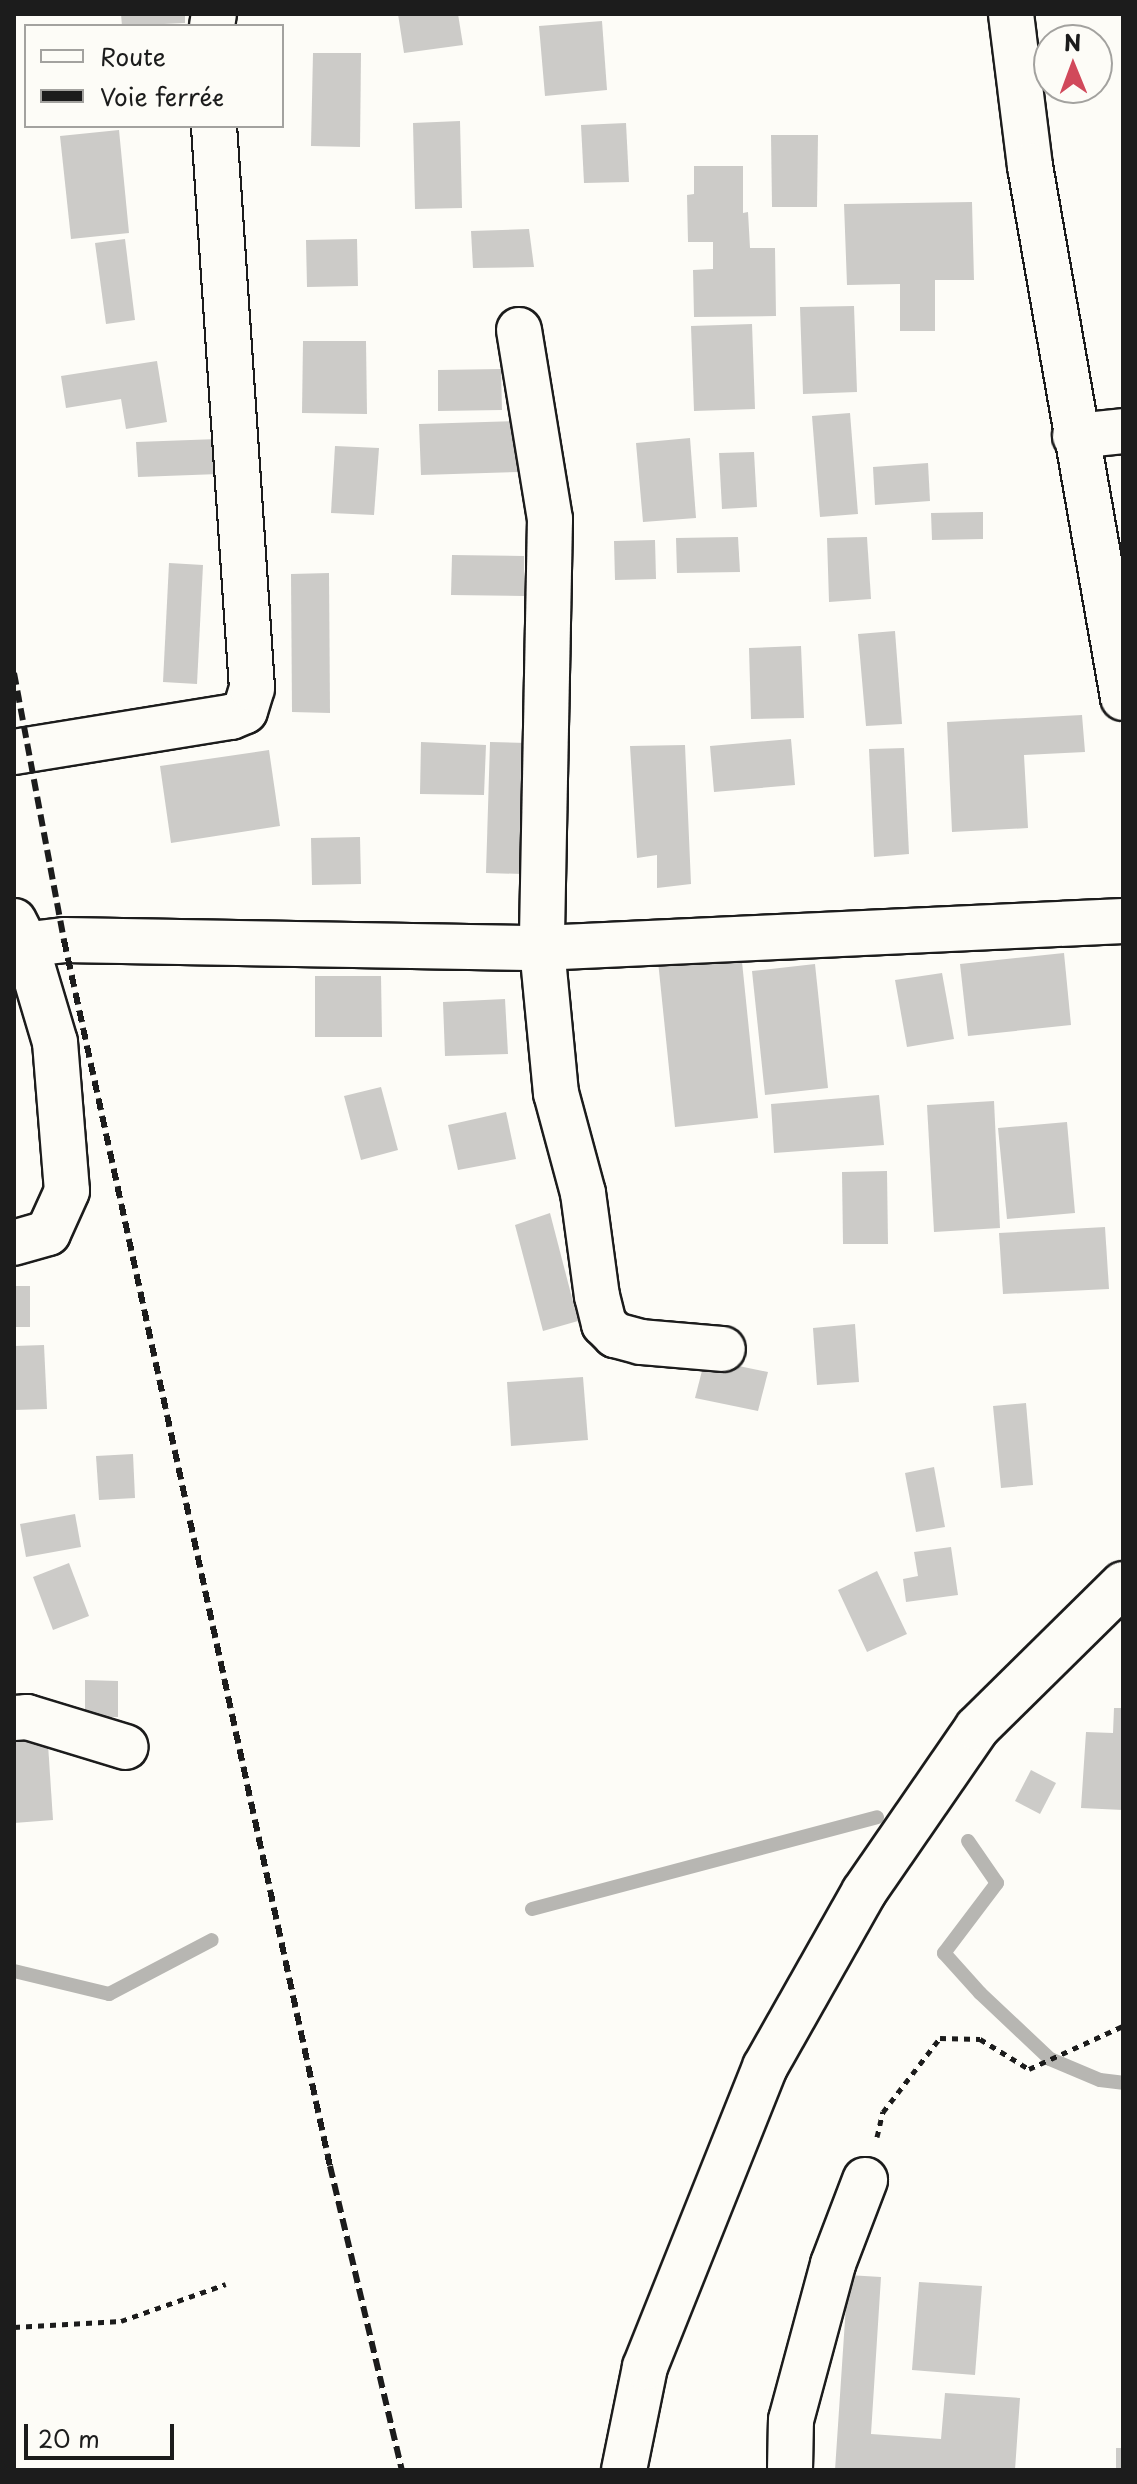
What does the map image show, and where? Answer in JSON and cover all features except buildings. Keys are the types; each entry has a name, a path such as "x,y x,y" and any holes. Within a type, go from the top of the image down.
{"main road":[{"path":"1011,14 1030,166 1123,698"},
{"path":"14,752 231,717 245,711 252,688 214,128"},
{"path":"519,330 550,519 542,948 556,1093 583,1193 597,1296 604,1324 615,1335 641,1342 723,1349"},
{"path":"1075,436 1123,431"},
{"path":"14,1243 48,1233 67,1191 55,1042 18,937 542,948 1123,921"},
{"path":"624,2470 645,2367 765,2067 864,1892 977,1728 1123,1584"},
{"path":"14,1718 27,1717 126,1747"},
{"path":"790,2470 791,2420 833,2264 865,2180"}],"path":[{"path":"865,2180 883,2112 940,2038 980,2039 1029,2069 1123,2026"},
{"path":"14,2327 121,2321 226,2284"}],"waterway":[{"path":"532,1909 877,1817"},
{"path":"968,1841 997,1883 944,1953 980,1993 1050,2059 1100,2080 1123,2083"},
{"path":"14,1971 109,1994 212,1940"}],"railway":[{"path":"14,673 64,940 330,2166 402,2470"}]}
